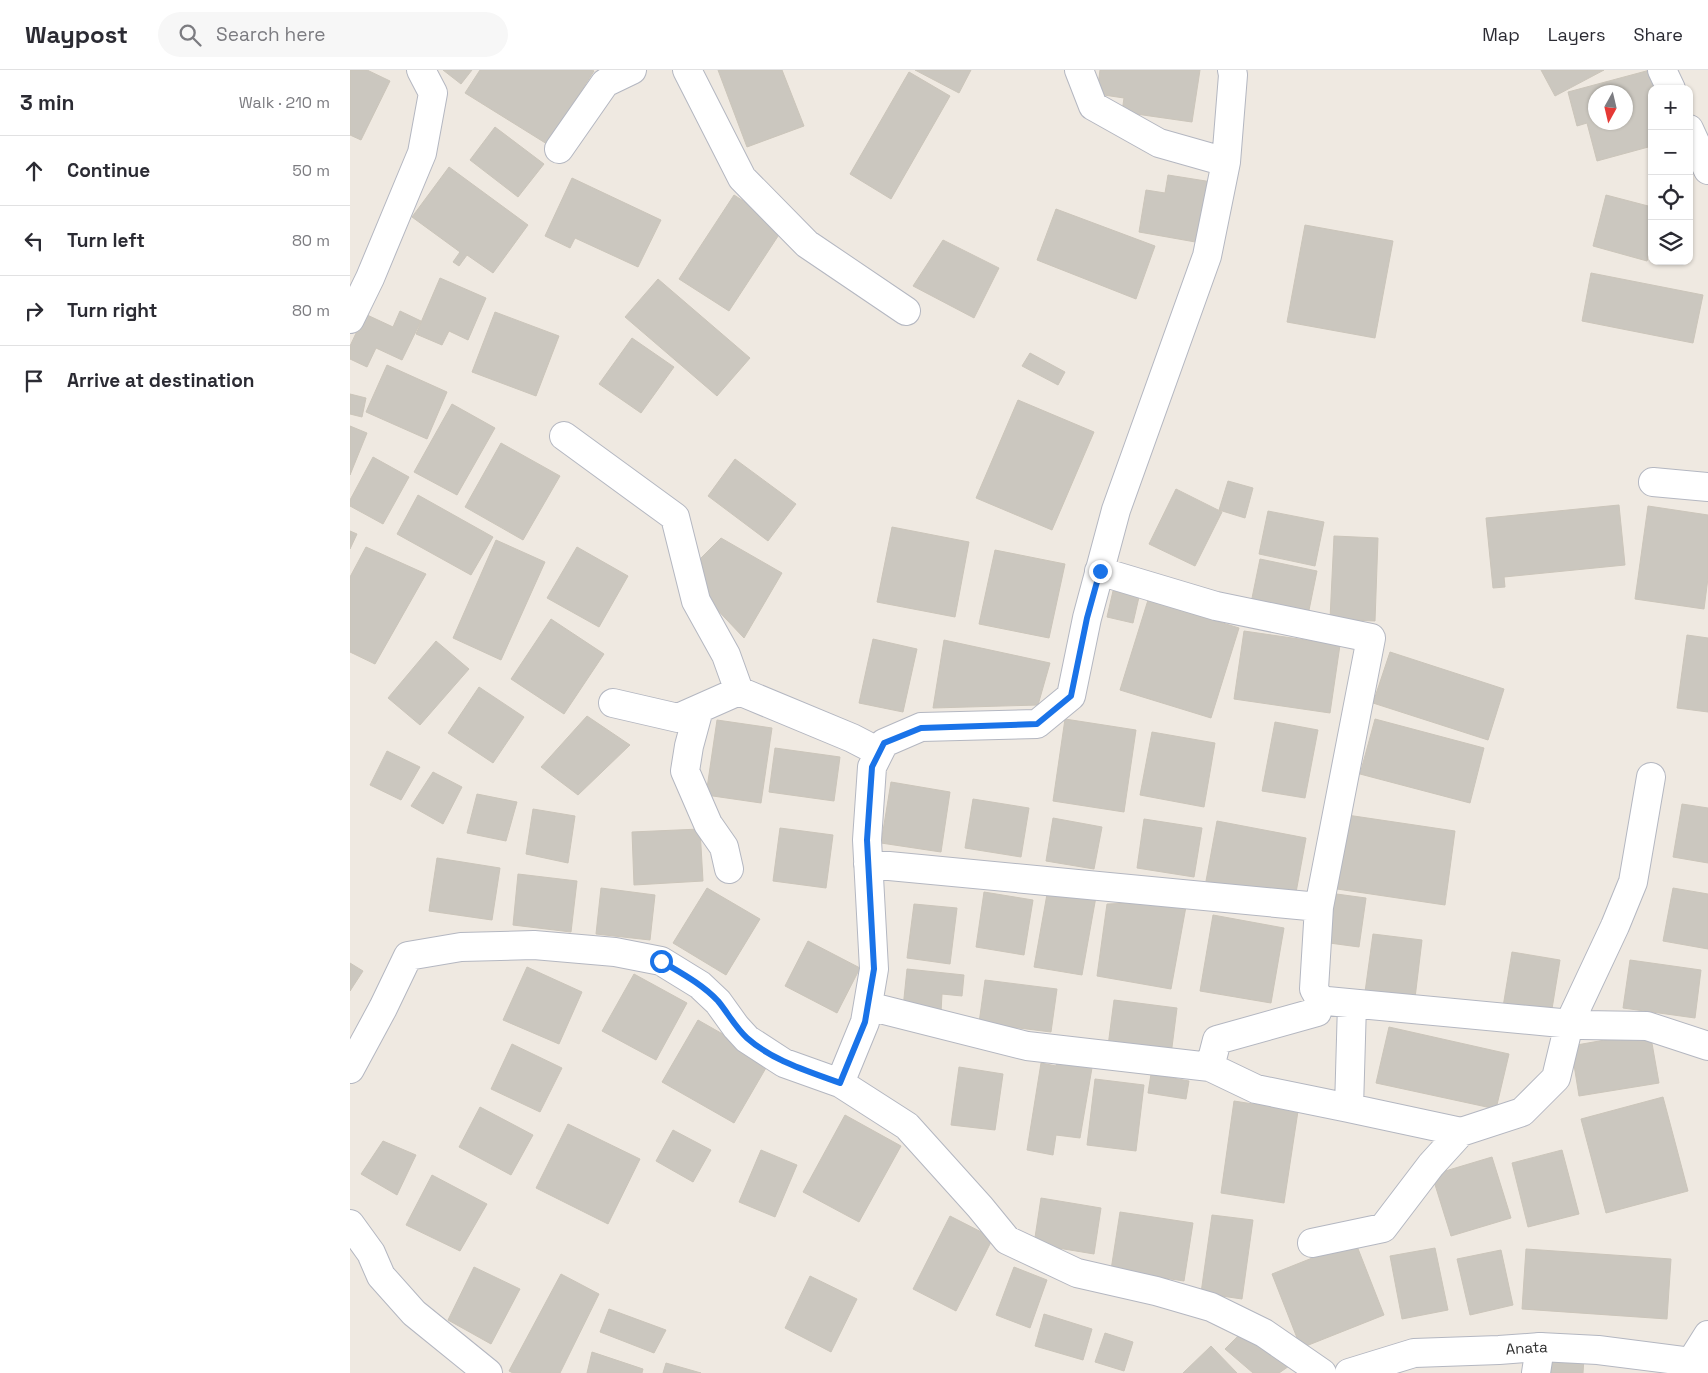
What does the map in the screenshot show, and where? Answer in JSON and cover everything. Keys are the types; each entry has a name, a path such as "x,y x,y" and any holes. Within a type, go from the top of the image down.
{"street":[{"path":"350,319 370,278 422,153 433,93 421,70"},
{"path":"559,149 605,83 632,70"},
{"path":"687,70 742,178 807,244 906,311"},
{"path":"1079,70 1093,106 1159,143 1226,162"},
{"path":"840,1083 865,1022 874,969 867,840 872,767 884,743 921,728 1037,724 1071,696 1087,618 1116,510 1207,256 1226,162 1232,70"},
{"path":"1662,70 1669,85"},
{"path":"1689,130 1708,170"},
{"path":"564,436 675,517 696,601 726,655 739,691"},
{"path":"1653,482 1708,487"},
{"path":"1100,571 1216,606 1371,638 1319,908 1314,989 1319,998 1317,1012 1217,1040 1210,1067"},
{"path":"613,703 678,718 739,691 852,738 879,752"},
{"path":"699,709 689,746 686,771 708,824 724,847 729,869"},
{"path":"1312,1243 1384,1228 1431,1165 1461,1132 1522,1112 1556,1078 1569,1024 1616,926 1633,882 1652,777"},
{"path":"868,864 1319,908"},
{"path":"350,1069 383,1008 408,956 461,947 534,945 615,952 661,961 700,985 718,1002 747,1039 784,1063 840,1083 907,1126 1008,1240 1077,1272 1156,1291 1211,1307 1264,1333 1322,1373"},
{"path":"1319,998 1327,1001 1352,1004 1569,1024 1647,1026 1708,1046"},
{"path":"1349,1108 1352,1004"},
{"path":"868,1006 1028,1046 1210,1067 1256,1089 1461,1132"},
{"path":"350,1224 371,1253 381,1276 414,1313 488,1373"},
{"path":"1699,1362 1708,1335"},
{"path":"1536,1373 1540,1346"},
{"name":"Anata","path":"1349,1373 1414,1353 1499,1350 1540,1346 1598,1350 1699,1362"}],"building":[{"path":"350,70 367,70 390,81 361,140 350,135"},
{"path":"443,70 472,70 461,84"},
{"path":"480,70 594,71 547,144 465,93"},
{"path":"718,70 782,70 804,126 747,147"},
{"path":"915,70 971,70 959,93"},
{"path":"1100,70 1200,70 1192,122 1122,112 1124,98 1097,94"},
{"path":"1541,70 1604,70 1555,96"},
{"path":"1650,70 1654,85 1648,85 1648,147 1597,161 1589,130 1633,130 1633,85 1594,85"},
{"path":"909,72 950,96 891,199 850,174"},
{"path":"1588,87 1588,127 1587,123 1577,126 1568,92"},
{"path":"495,127 544,164 518,197 470,160"},
{"path":"449,167 528,225 493,273 467,255 459,266 453,262 460,252 412,217"},
{"path":"1168,175 1212,182 1201,243 1139,232 1146,190 1165,193"},
{"path":"572,178 661,220 638,267 575,238 570,248 545,236"},
{"path":"734,195 784,227 729,311 679,279"},
{"path":"1606,195 1648,206 1647,261 1593,246"},
{"path":"1056,209 1155,246 1136,299 1037,260"},
{"path":"1305,225 1393,241 1375,338 1287,322"},
{"path":"943,240 999,268 974,318 913,286"},
{"path":"1591,273 1703,295 1693,343 1582,321"},
{"path":"440,278 486,298 468,340 449,331 442,345 416,334"},
{"path":"658,279 750,358 717,396 625,317"},
{"path":"400,311 421,321 402,360 376,348 367,367 350,359 350,346 365,314 393,327"},
{"path":"495,312 559,336 536,396 472,372"},
{"path":"632,338 674,367 641,413 599,384"},
{"path":"1030,353 1065,372 1058,385 1022,366"},
{"path":"387,365 447,392 427,439 366,412"},
{"path":"350,394 366,398 362,417 350,414"},
{"path":"1018,400 1094,432 1052,530 976,498"},
{"path":"452,404 495,428 457,495 414,472"},
{"path":"350,426 367,433 350,475"},
{"path":"501,443 560,476 523,540 465,507"},
{"path":"373,457 409,477 383,524 350,506 350,500"},
{"path":"735,459 796,504 768,541 708,496"},
{"path":"1228,481 1253,488 1245,518 1219,510"},
{"path":"1176,489 1222,512 1195,566 1149,544"},
{"path":"418,495 493,537 471,575 397,534"},
{"path":"1619,505 1625,565 1504,577 1505,587 1493,588 1486,518"},
{"path":"1648,506 1708,515 1708,578 1704,609 1635,599"},
{"path":"1268,511 1324,522 1315,566 1259,554"},
{"path":"892,527 969,542 955,617 877,602"},
{"path":"350,531 357,534 350,549"},
{"path":"1334,536 1378,538 1375,621 1330,619"},
{"path":"721,538 782,573 744,638 708,600 701,558"},
{"path":"496,540 545,562 501,660 453,638"},
{"path":"366,547 426,574 375,664 350,652 350,577"},
{"path":"577,547 628,576 599,627 547,598"},
{"path":"995,550 1065,564 1049,638 979,624"},
{"path":"1260,559 1317,571 1308,615 1251,603"},
{"path":"1113,591 1139,597 1133,623 1107,617"},
{"path":"1148,600 1239,628 1211,718 1120,690"},
{"path":"551,619 604,654 564,714 511,679"},
{"path":"1244,631 1340,645 1330,713 1234,699"},
{"path":"1687,635 1708,638 1708,712 1677,708"},
{"path":"873,639 917,649 903,712 859,703"},
{"path":"944,640 1050,663 1038,705 933,708"},
{"path":"436,641 469,669 420,725 388,698"},
{"path":"1390,652 1504,689 1488,740 1373,703"},
{"path":"479,687 524,717 493,763 448,733"},
{"path":"587,716 630,745 578,795 541,767"},
{"path":"1065,719 1136,730 1124,812 1053,801"},
{"path":"1375,719 1484,748 1470,803 1360,774"},
{"path":"717,720 772,728 761,803 706,795"},
{"path":"1275,722 1318,730 1305,798 1262,791"},
{"path":"1152,732 1215,743 1204,807 1140,795"},
{"path":"775,748 840,757 834,801 769,792"},
{"path":"387,751 420,767 401,800 370,785"},
{"path":"433,772 462,787 443,824 411,806"},
{"path":"891,782 950,792 941,852 881,843"},
{"path":"477,794 517,802 506,841 467,833"},
{"path":"973,799 1029,808 1021,857 965,848"},
{"path":"1682,804 1708,808 1708,863 1673,857"},
{"path":"533,809 575,816 568,863 526,854"},
{"path":"1347,815 1455,831 1445,905 1337,889"},
{"path":"1053,818 1102,827 1094,869 1046,861"},
{"path":"1144,819 1202,828 1194,877 1137,868"},
{"path":"1217,821 1306,838 1295,898 1206,881"},
{"path":"780,828 833,835 826,888 773,881"},
{"path":"700,829 703,881 634,885 632,832"},
{"path":"437,858 500,868 492,920 429,911"},
{"path":"518,874 577,881 571,932 513,925"},
{"path":"1049,883 1097,891 1082,975 1034,967"},
{"path":"601,888 655,895 650,940 596,934"},
{"path":"707,888 760,919 726,975 673,943"},
{"path":"1673,888 1708,894 1708,949 1663,941"},
{"path":"984,892 1033,900 1024,955 976,947"},
{"path":"1329,893 1366,898 1359,947 1322,942"},
{"path":"1187,901 1171,989 1097,976 1107,904"},
{"path":"914,904 957,908 950,964 907,958"},
{"path":"1213,915 1284,928 1271,1003 1200,991"},
{"path":"1373,934 1422,940 1415,998 1365,992"},
{"path":"808,941 860,968 837,1013 785,986"},
{"path":"1512,952 1560,960 1551,1015 1503,1007"},
{"path":"1630,960 1701,970 1695,1018 1623,1008"},
{"path":"350,963 363,971 350,991"},
{"path":"527,967 582,992 559,1044 503,1020"},
{"path":"907,969 964,975 962,996 942,994 941,1012 903,1008"},
{"path":"634,974 687,1003 656,1060 602,1031"},
{"path":"985,980 1057,989 1051,1032 979,1023"},
{"path":"1114,1000 1177,1008 1171,1055 1108,1046"},
{"path":"698,1020 770,1061 734,1123 662,1082"},
{"path":"1389,1027 1509,1054 1496,1109 1376,1083"},
{"path":"1650,1032 1659,1083 1579,1096 1571,1046"},
{"path":"512,1044 562,1068 540,1112 491,1089"},
{"path":"1058,1056 1093,1062 1080,1138 1056,1135 1053,1155 1027,1150 1041,1063 1056,1066"},
{"path":"959,1067 1003,1074 995,1130 951,1125"},
{"path":"1151,1074 1189,1081 1186,1099 1148,1093"},
{"path":"1095,1079 1144,1085 1136,1151 1087,1145"},
{"path":"1663,1097 1688,1191 1606,1213 1581,1119"},
{"path":"1234,1101 1298,1111 1284,1203 1221,1193"},
{"path":"480,1107 533,1135 511,1175 459,1147"},
{"path":"845,1115 901,1146 859,1222 803,1192"},
{"path":"568,1124 640,1159 608,1224 536,1188"},
{"path":"673,1130 711,1150 693,1182 656,1161"},
{"path":"383,1141 416,1155 397,1195 361,1174"},
{"path":"761,1150 797,1165 775,1217 739,1202"},
{"path":"1562,1150 1579,1214 1528,1227 1512,1163"},
{"path":"1492,1157 1511,1218 1451,1236 1432,1175"},
{"path":"432,1175 487,1204 460,1251 406,1225"},
{"path":"1041,1198 1101,1208 1094,1254 1034,1244"},
{"path":"1120,1212 1193,1223 1184,1281 1111,1270"},
{"path":"1212,1215 1253,1220 1242,1299 1201,1293"},
{"path":"950,1216 993,1238 956,1311 913,1289"},
{"path":"1355,1241 1384,1315 1301,1348 1272,1274"},
{"path":"1435,1248 1448,1310 1402,1319 1390,1256"},
{"path":"1526,1249 1671,1259 1667,1319 1522,1309"},
{"path":"1501,1250 1513,1305 1470,1315 1457,1259"},
{"path":"474,1267 520,1289 491,1344 448,1320"},
{"path":"1014,1267 1047,1280 1030,1328 996,1315"},
{"path":"561,1274 599,1294 560,1373 513,1373 509,1371"},
{"path":"810,1276 857,1299 831,1352 785,1328"},
{"path":"609,1309 666,1330 654,1353 600,1332"},
{"path":"1044,1314 1092,1329 1083,1360 1035,1346"},
{"path":"1243,1331 1295,1362 1279,1373 1253,1373 1225,1349"},
{"path":"1105,1333 1133,1342 1124,1371 1095,1362"},
{"path":"1211,1346 1237,1373 1183,1373"},
{"path":"592,1352 643,1369 642,1373 587,1373"},
{"path":"1549,1353 1584,1358 1583,1373 1547,1373"},
{"path":"666,1363 701,1373 663,1373"}],"route":[{"path":"661,961 700,985 718,1002 747,1039 784,1063 840,1083 865,1022 874,969 867,840 872,767 884,743 921,728 1037,724 1071,696 1087,618 1100,571"}]}
